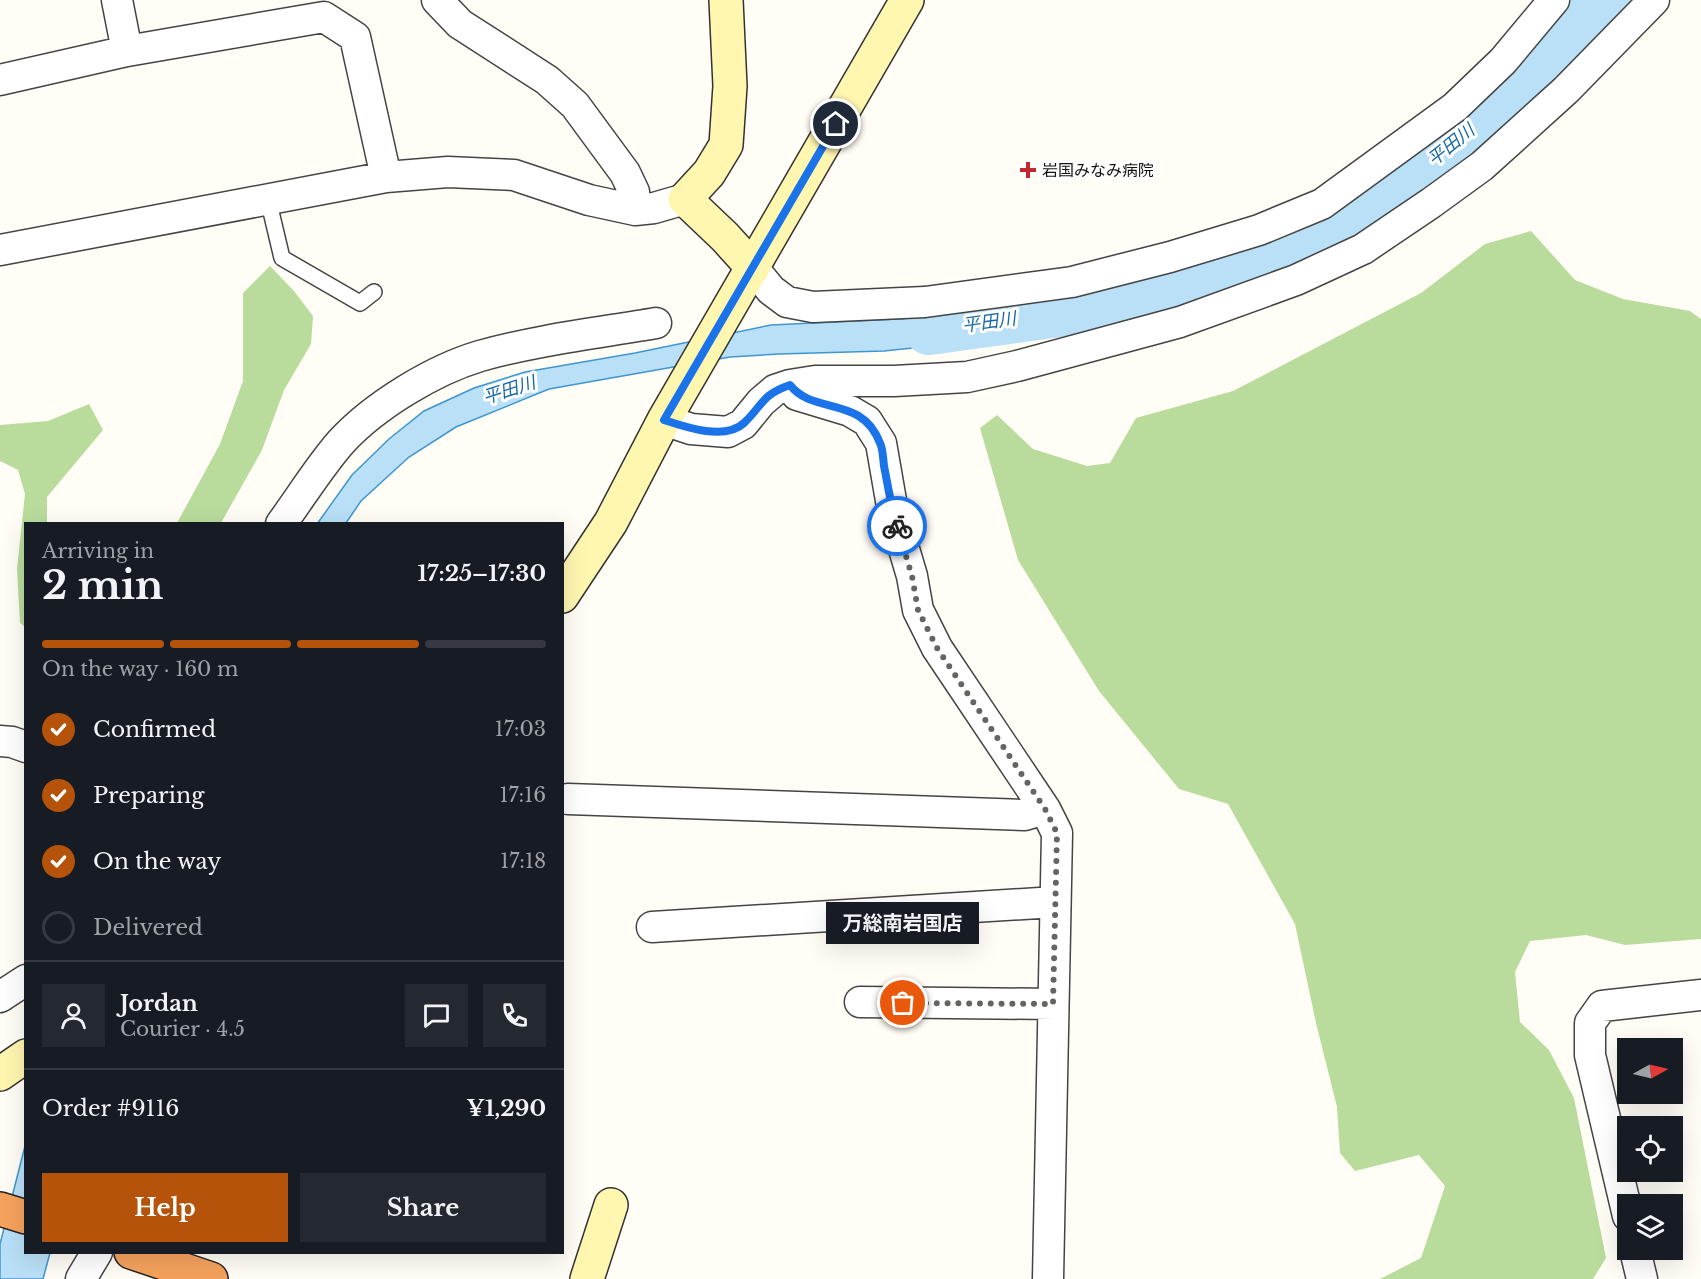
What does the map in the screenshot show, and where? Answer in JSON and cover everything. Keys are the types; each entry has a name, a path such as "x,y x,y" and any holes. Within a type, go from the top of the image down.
{"highway":[{"path":"0,1209 24,1216"},
{"path":"136,1254 212,1279"}],"street":[{"path":"117,0 127,51"},
{"path":"437,0 460,24 547,80 575,105 625,173 634,192 635,210"},
{"path":"0,250 386,177 448,172 514,175 588,200 635,210 654,208 685,199 709,173 726,145 730,86 726,0"},
{"path":"564,593 611,522 671,408 907,0"},
{"path":"685,199 725,237 771,290 787,302 813,307 925,302 1072,282 1170,257 1259,230 1322,204 1455,107 1503,61 1554,0"},
{"path":"671,408 691,429 728,432 743,424 761,402 775,390 790,385 815,381 894,381 967,377 1017,366 1180,322 1296,280 1363,249 1482,166 1566,90 1654,0"},
{"path":"0,80 127,51 324,17 356,37 386,177"},
{"path":"283,522 340,443 383,405 408,389 479,357 521,347 656,323"},
{"path":"790,385 797,395 850,411 867,421 876,436 880,443 893,512 912,576 918,610 937,648 1045,809 1057,833 1048,1279"},
{"path":"0,741 24,746"},
{"path":"568,799 1025,816 1045,809"},
{"path":"652,927 1055,902"},
{"path":"0,997 24,981"},
{"path":"1623,1194 1590,1055 1590,1023 1602,1006 1701,995"},
{"path":"860,1002 1053,1004"},
{"path":"0,1074 24,1057"},
{"path":"586,1279 611,1204"},
{"path":"81,1279 96,1254"},
{"path":"1637,1260 1642,1279"}],"lane":[{"path":"268,199 282,258 360,303 374,292"}],"green space":[{"path":"1531,231 1575,280 1623,299 1690,311 1701,319 1701,939 1625,945 1586,935 1530,941 1515,972 1520,1022 1549,1050 1574,1098 1606,1258 1593,1279 1380,1279 1421,1258 1445,1186 1419,1155 1355,1171 1340,1153 1337,1107 1295,924 1228,804 1179,789 1099,691 1018,560 980,428 997,415 1033,449 1087,466 1110,463 1136,418 1233,391 1421,293 1485,244"},
{"path":"270,266 294,291 313,316 311,344 284,390 262,450 222,522 178,522 220,444 243,381 243,293"},
{"path":"89,404 103,430 47,497 47,522 24,522 24,626 20,623 17,569 25,494 18,470 0,461 0,425 48,421"}],"water":[{"path":"982,315 1001,320 989,340 884,351 730,357 549,389 456,427 409,457 361,501 347,522 318,522 352,475 389,439 424,411 474,388 525,372 635,353 771,325"},
{"path":"24,1150 24,1254 50,1254 43,1279 0,1279 0,1244"}],"waterway":[{"name":"平田川","path":"929,329 1095,306 1212,279 1315,244 1446,152 1534,74 1604,0"}],"way so far":[{"path":"897,526 912,576 918,610 937,648 1045,809 1057,833 1053,1004 903,1003"}],"place":[{"name":"岩国みなみ病院","path":"1028,170"},
{"name":"万総南岩国店","path":"903,1003"}],"route":[{"path":"836,124 664,420 691,429 728,432 743,424 761,402 775,390 790,385 797,395 850,411 867,421 880,443 897,526"}]}
